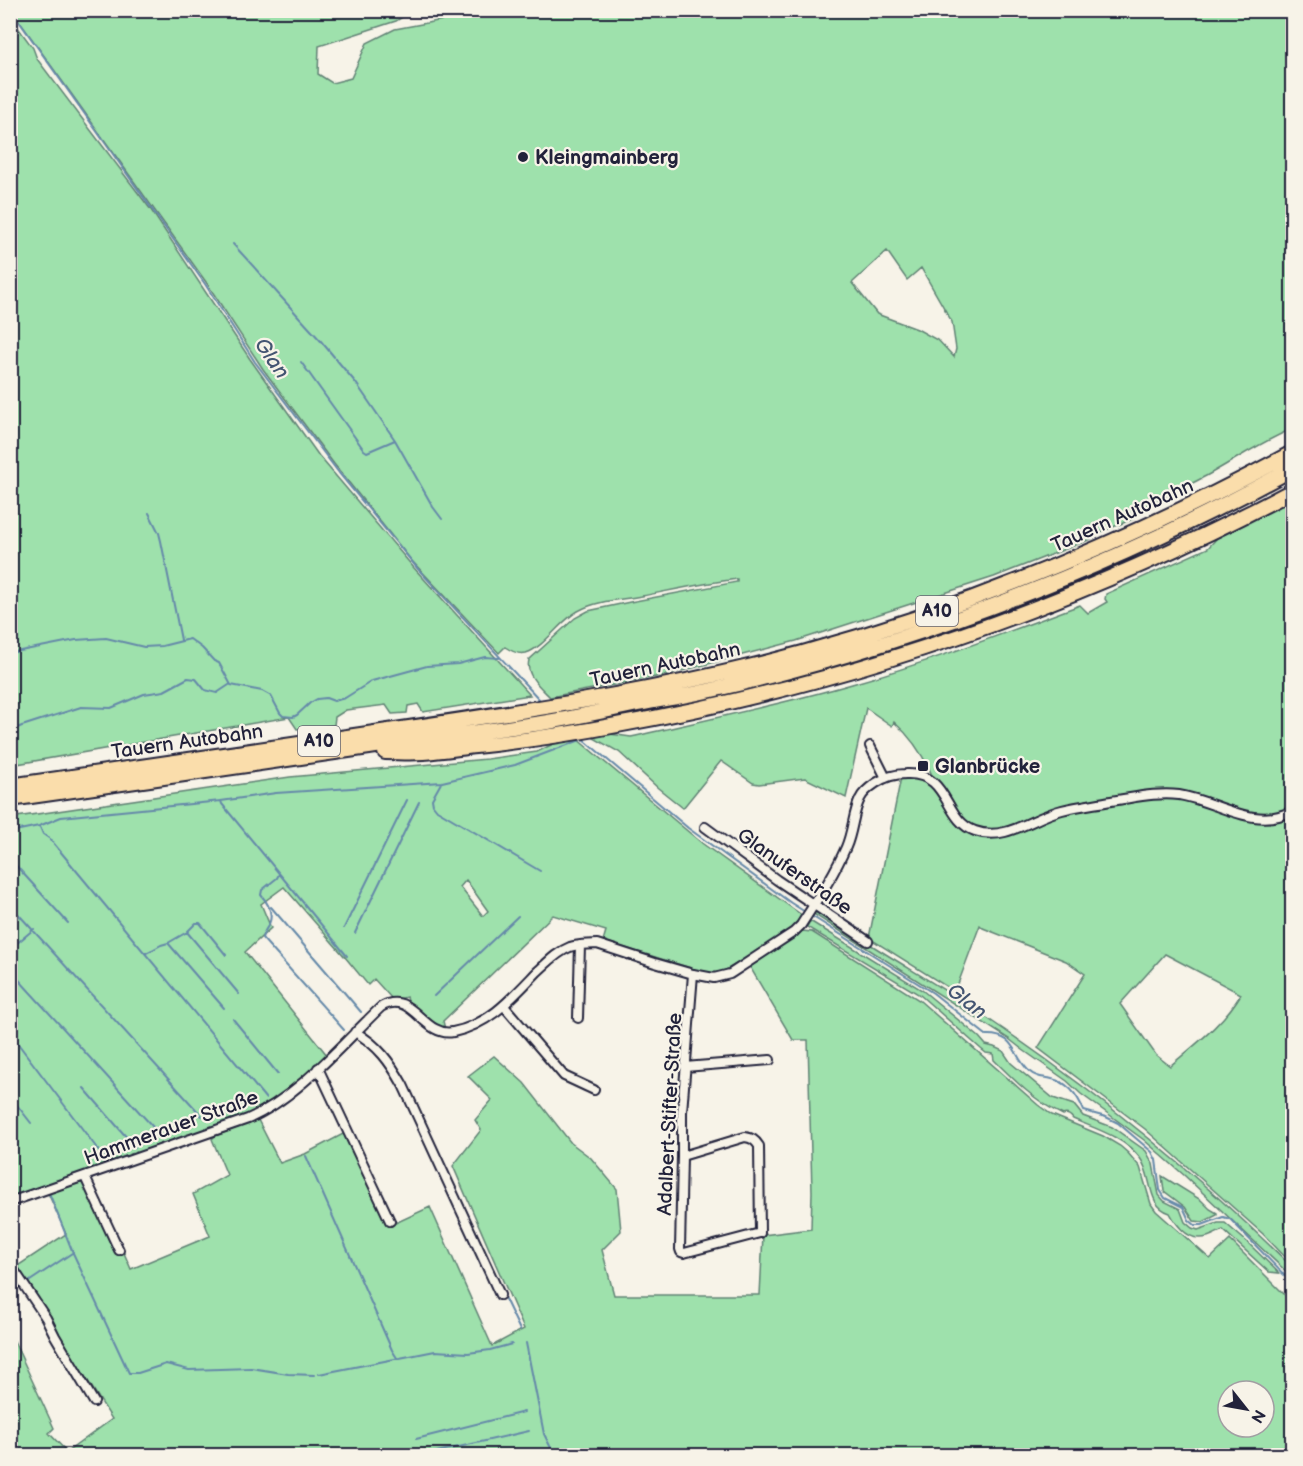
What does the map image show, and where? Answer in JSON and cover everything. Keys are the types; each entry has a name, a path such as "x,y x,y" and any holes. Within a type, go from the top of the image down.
{"highway":[{"name":"Tauern Autobahn","path":"10,786 535,710 636,692 802,653 943,609 1017,582 1174,514 1293,453"},
{"name":"A10","path":"346,751 548,722 711,690 860,650 944,623 1100,562 1248,493 1293,468"},
{"path":"346,751 424,752 563,735 735,701 829,677 948,641 1103,582 1179,548 1293,491"},
{"name":"Tauern Autobahn","path":"10,799 346,751"}],"street":[{"path":"870,746 886,778"},
{"path":"578,1018 580,945 597,944 693,974 714,978 730,974 794,932 830,880 847,845 859,800 875,784 898,774 927,777 941,790 961,822 976,832 990,834 1007,832 1062,810 1156,795 1186,796 1251,817 1278,817 1293,811"},
{"name":"Glanuferstraße","path":"705,827 814,906 868,941"},
{"name":"Hammerauer Straße","path":"10,1202 261,1113 280,1102 381,1007 391,1003 405,1005 432,1028 442,1033 473,1026 504,1006 562,951 580,945"},
{"name":"Adalbert-Stifter-Straße","path":"682,1156 745,1137 755,1140 759,1146 760,1233 684,1253 680,1249 682,1112 693,974"},
{"path":"504,1006 564,1076 594,1090"},
{"path":"355,1032 383,1055 403,1084 500,1295"},
{"path":"685,1067 770,1060"},
{"path":"318,1068 390,1221"},
{"path":"85,1177 119,1250"},
{"path":"10,1264 46,1318 94,1402"}],"green space":[{"path":"12,11 412,11 396,21 319,46 318,74 332,83 351,78 367,43 395,29 470,15 469,11 1292,11 1292,429 1197,481 1131,513 1133,519 1098,533 1091,539 994,577 796,641 666,675 550,697 531,676 528,665 529,660 575,618 588,611 737,582 737,579 595,604 573,614 533,650 520,653 505,647 499,653 411,560 334,464 263,369 206,282","holes":["887,251 907,280 921,268 952,322 956,349 954,357 939,341 917,329 877,314 852,283"]},
{"path":"11,18 33,48 37,59 151,210 250,359 319,456 414,568 530,695 423,712 418,704 408,706 407,713 392,714 386,705 346,710 335,717 334,725 297,729 289,717 11,765"},
{"path":"1292,500 1292,1264 1263,1234 1145,1129 1038,1048 1085,974 1066,961 980,925 955,992 869,938 901,777 912,776 928,781 931,773 915,745 894,722 892,726 866,708 846,798 805,778 753,783 721,761 683,808 619,752 592,737 610,734 631,737 798,699 967,647 1080,605 1088,613 1107,602 1106,594 1208,548 1217,538","holes":["1165,954 1241,994 1218,1024 1170,1066 1156,1055 1120,1004"]},
{"path":"577,739 703,844 803,916 800,922 756,953 722,972 707,973 603,941 606,931 553,915 443,1021 445,1029 435,1024 408,1001 407,997 393,1000 374,979 368,985 284,887 261,904 271,928 245,952 327,1055 273,1103 259,1111 11,1199 10,818 290,777 487,759 537,752 553,744","holes":["466,880 488,911 483,916 460,887"]},
{"path":"816,907 865,941 984,1016 1105,1103 1220,1199 1292,1267 1292,1277 1144,1140 1009,1039 812,913"},
{"path":"810,921 922,990 986,1045 1003,1051 1011,1063 1053,1098 1074,1105 1083,1116 1112,1127 1146,1151 1153,1164 1159,1195 1164,1201 1180,1209 1185,1222 1198,1230 1225,1223 1279,1273 1269,1272 1223,1230 1202,1238 1185,1233 1170,1213 1157,1204 1144,1165 1126,1144 1044,1104 1026,1091 1002,1068 994,1060 993,1054 981,1049 920,995 807,927"},
{"path":"802,931 812,932 919,1000 1052,1115 1103,1136 1120,1146 1140,1167 1151,1204 1156,1211 1210,1259 1230,1240 1292,1302 1292,1455 11,1456 10,1343 14,1341 54,1428 49,1433 67,1452 112,1419 16,1267 66,1234 48,1193 83,1181 120,1255 124,1253 131,1269 210,1236 193,1194 227,1175 212,1139 215,1136 258,1120 280,1163 305,1154 345,1133 389,1226 430,1207 492,1346 524,1329 453,1166 481,1130 475,1120 492,1100 468,1076 494,1056 524,1083 571,1143 591,1158 617,1189 621,1231 602,1250 614,1295 760,1295 763,1235 811,1229 808,1040 793,1040 750,967"},
{"path":"1162,1176 1201,1200 1217,1215 1203,1222 1194,1221 1185,1207 1164,1191"}],"waterway":[{"name":"Glan","path":"11,10 205,284 255,362 339,473 418,569 539,699"},
{"path":"233,244 356,383 395,440 442,519"},
{"path":"301,362 364,450 367,452 395,440"},
{"path":"149,513 159,533 181,640"},
{"path":"10,653 76,640 106,638 144,647 162,646 190,639 219,663 231,685 262,691 271,696 283,716 293,717 317,699 326,698 334,701 345,698 372,681 427,666 458,664 485,657 499,658"},
{"path":"10,731 81,707 111,708 144,694 164,691 188,678 196,679 205,690 217,693 229,685"},
{"name":"Glan","path":"10,832 39,826 61,817 221,801 276,793 442,782 515,765 583,739 688,828 791,903 933,993 986,1035 1003,1038 1009,1042 1030,1072 1068,1086 1084,1111 1118,1123 1152,1152 1156,1160 1160,1190 1165,1198 1183,1207 1189,1220 1195,1225 1202,1225 1223,1217 1230,1219 1292,1283"},
{"path":"441,783 432,799 437,810 540,871"},
{"path":"344,928 407,800"},
{"path":"221,801 347,956"},
{"path":"355,933 419,802"},
{"path":"40,827 43,834 50,839 266,1099"},
{"path":"10,859 68,923"},
{"path":"279,874 262,890 261,895 271,912 269,924 262,938 344,1030"},
{"path":"10,905 202,1116"},
{"path":"271,907 361,1012"},
{"path":"434,996 518,916"},
{"path":"146,953 168,943 187,932 196,923 200,923 226,955"},
{"path":"10,949 34,929"},
{"path":"187,932 239,994"},
{"path":"168,943 224,1008"},
{"path":"10,970 163,1138"},
{"path":"233,1019 278,1074"},
{"path":"10,1033 105,1159"},
{"path":"84,1088 135,1147"},
{"path":"10,1096 31,1123"},
{"path":"10,1138 17,1147"},
{"path":"306,1156 397,1358"},
{"path":"50,1195 73,1253 129,1373 138,1373 166,1364 189,1370 251,1368 288,1374 314,1375"},
{"path":"27,1283 72,1253"},
{"path":"505,1299 520,1330"},
{"path":"526,1343 544,1434 555,1456"},
{"path":"319,1374 435,1351 468,1353 512,1344"},
{"path":"416,1439 524,1412"},
{"path":"419,1456 529,1431"},
{"path":"542,1456 553,1452"}],"place":[{"name":"Kleingmainberg","path":"523,157"},
{"name":"Glanbrücke","path":"923,766"}]}
